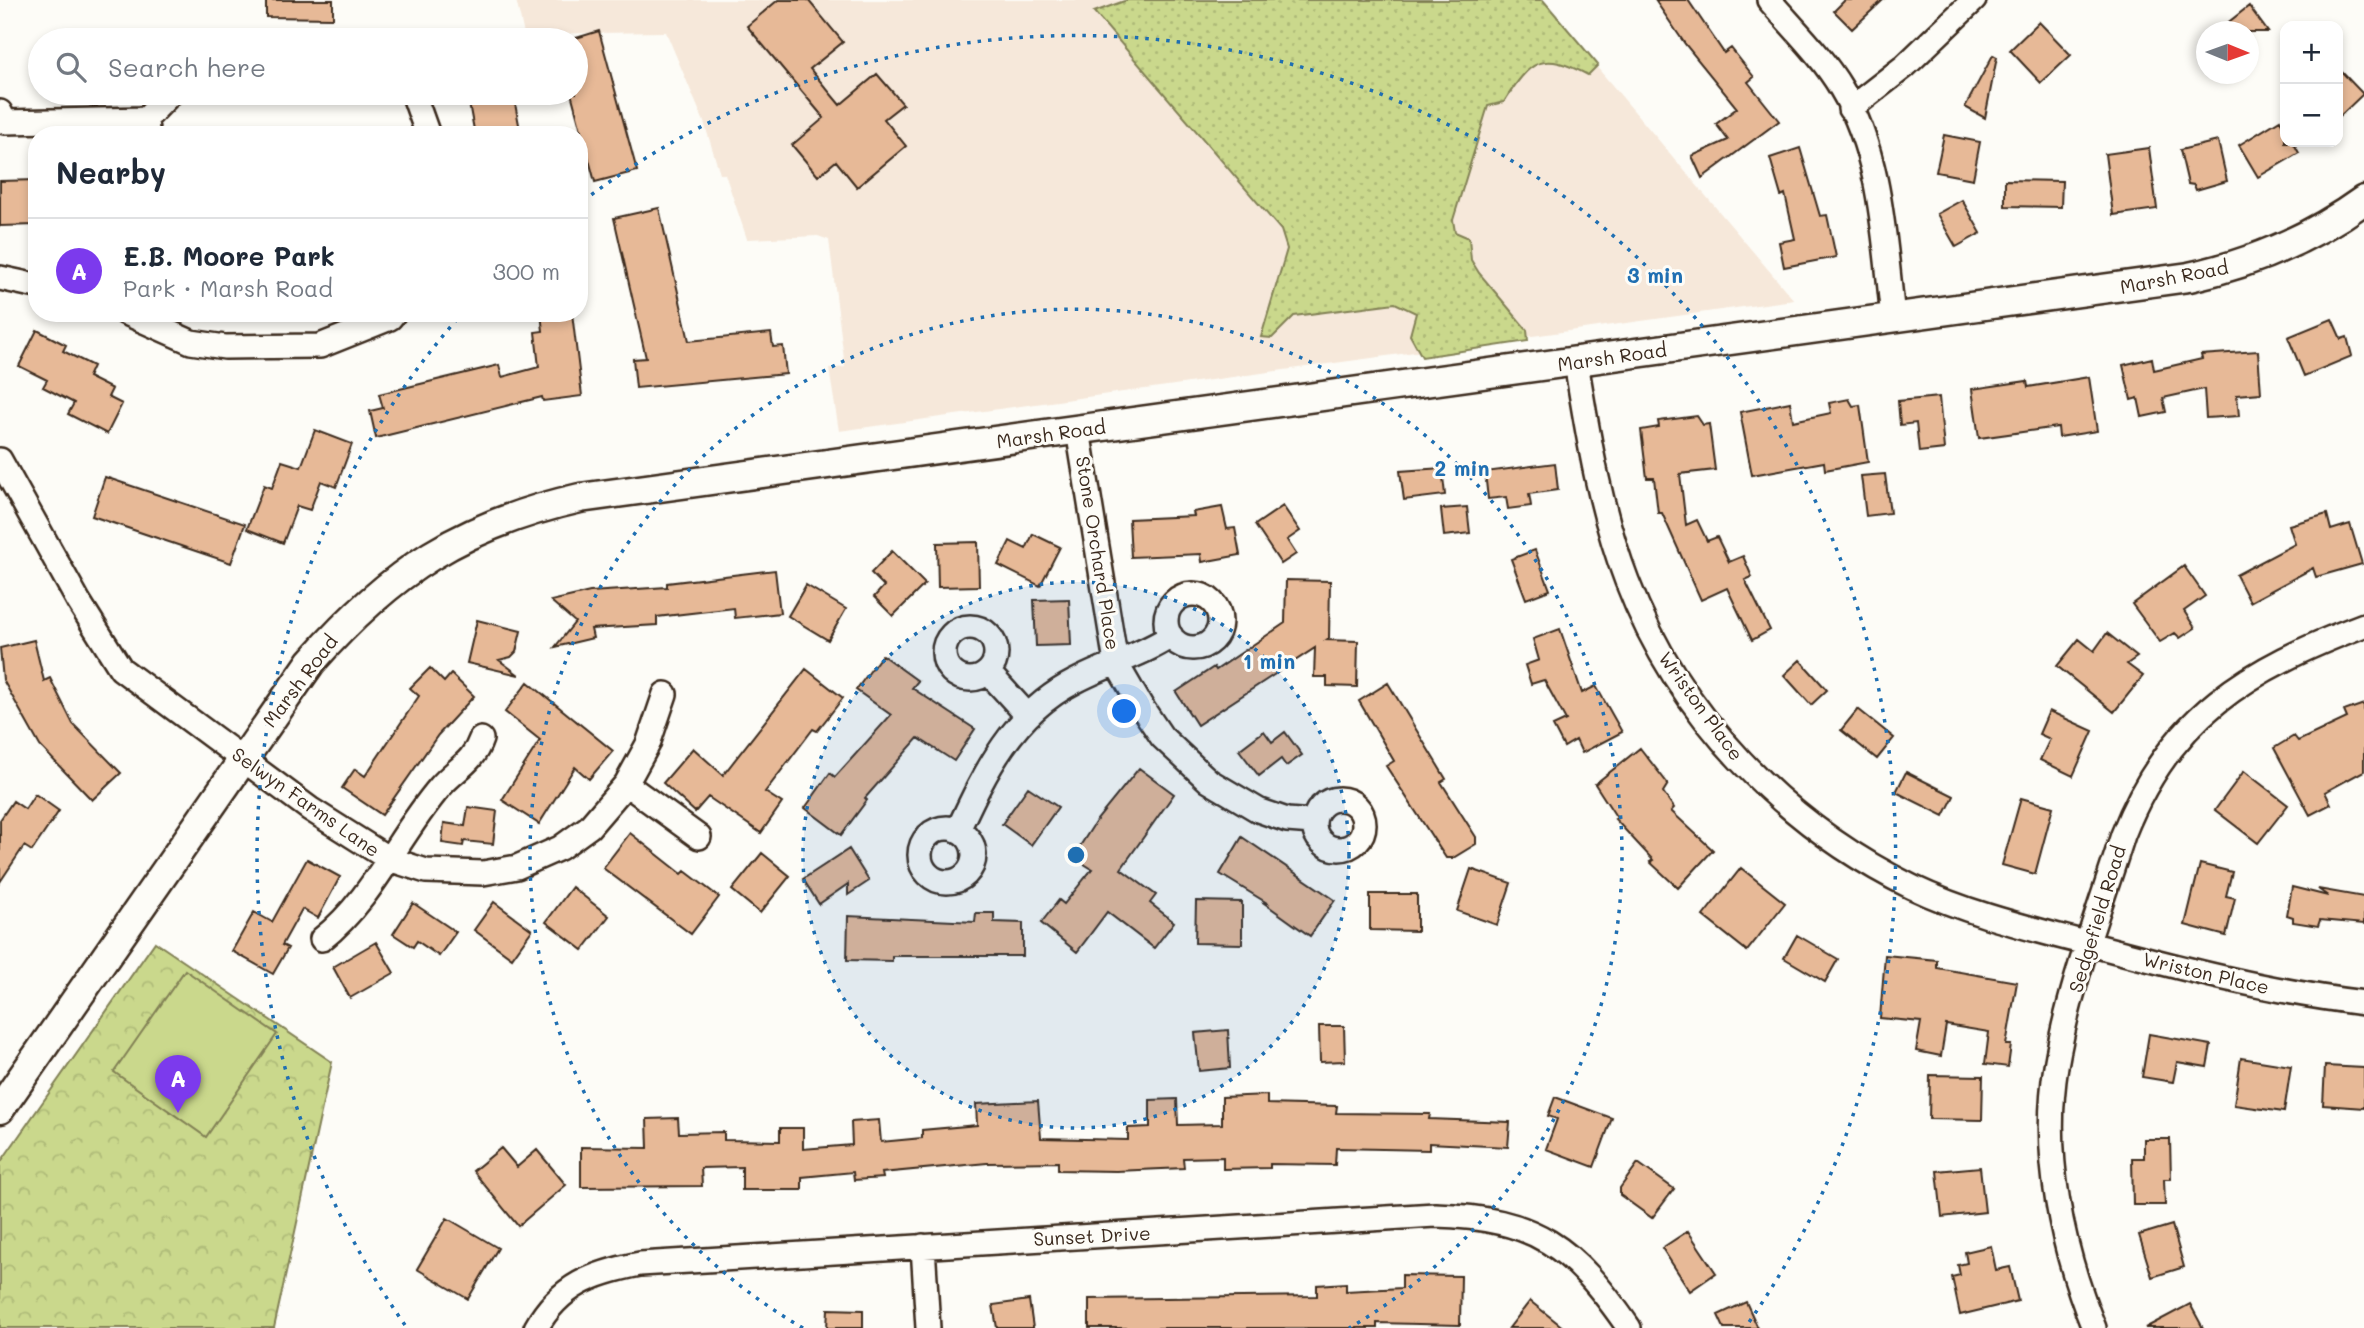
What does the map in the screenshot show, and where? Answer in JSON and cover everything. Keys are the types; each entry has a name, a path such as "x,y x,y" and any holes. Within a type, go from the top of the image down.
{"street":[{"path":"1769,0 1831,74 1850,109 1873,166 1893,317"},
{"path":"1850,109 1905,66 1974,0"},
{"path":"148,126 163,105"},
{"path":"417,105 425,126"},
{"path":"0,112 5,122 119,126"},
{"name":"Marsh Road","path":"0,1110 311,662 346,622 387,586 432,554 484,526 531,509 580,498 2104,290 2217,271 2273,253 2314,234 2364,200"},
{"path":"0,278 28,284"},
{"path":"173,322 191,342 225,347 320,346 380,322"},
{"name":"Wriston Place","path":"1576,362 1591,451 1610,529 1627,581 1663,656 1726,744 1784,804 1858,857 1913,887 1971,911 2259,986 2364,1003"},
{"name":"Stone Orchard Place","path":"1078,430 1116,663 1162,737 1191,767 1258,810 1287,820 1313,822"},
{"name":"Selwyn Farms Lane","path":"0,460 79,603 121,669 352,838 389,859 426,871 466,874 517,867 560,848 589,827 626,784 648,744 666,694"},
{"name":"Sedgefield Road","path":"2094,1328 2080,1296 2065,1238 2055,1179 2052,1119 2056,1068 2067,1016 2128,822 2165,755 2196,719 2251,676 2364,625"},
{"path":"958,831 1005,740 1027,715 1060,689 1171,636"},
{"path":"988,672 1027,715"},
{"path":"322,939 363,899 440,787 468,764 481,739"},
{"path":"626,784 699,837"},
{"name":"Sunset Drive","path":"536,1328 562,1295 600,1272 640,1264 1421,1216 1471,1216 1506,1223 1539,1237 1570,1256 1596,1281 1629,1328"},
{"path":"923,1246 928,1328"}],"shaded area":[{"path":"516,0 1540,0 1794,300 839,431 829,369 845,367 829,240 818,236 747,239 725,174 720,174 704,122 666,32 588,33 588,28 523,28"}],"green space":[{"path":"1127,0 1543,0 1598,65 1588,75 1559,63 1539,63 1522,76 1504,102 1488,106 1453,220 1455,232 1469,238 1471,260 1479,273 1527,330 1528,341 1422,357 1410,335 1416,313 1395,303 1294,316 1272,338 1261,337 1287,249 1281,230 1094,12"},
{"path":"155,942 332,1062 274,1328 0,1328 0,1163"},
{"path":"185,970 277,1034 206,1137 114,1072"}],"building":[{"path":"266,0 333,0 333,18 266,17"},
{"path":"778,0 808,0 843,42 810,69 840,105 877,74 903,104 884,119 906,146 857,187 836,161 818,176 792,145 824,118 747,26"},
{"path":"1655,0 1688,0 1724,53 1731,48 1754,77 1748,82 1779,121 1702,178 1692,156 1728,140 1716,124 1737,108 1685,44"},
{"path":"1845,0 1883,0 1852,29 1834,11"},
{"path":"2249,6 2268,32 2259,32 2259,21 2230,21"},
{"path":"2039,22 2071,55 2041,83 2010,50"},
{"path":"599,31 637,171 595,182 588,156 588,126 580,126 574,105 588,105 588,34"},
{"path":"1993,55 1997,57 1985,118 1965,107"},
{"path":"2343,73 2363,94 2343,113"},
{"path":"469,105 515,105 519,126 473,126"},
{"path":"2280,120 2280,147 2296,147 2299,153 2258,177 2239,145"},
{"path":"1944,135 1980,142 1973,179 1936,172"},
{"path":"2218,141 2227,181 2196,190 2194,185 2188,184 2180,150"},
{"path":"1800,148 1820,216 1827,215 1836,257 1784,267 1779,242 1795,239 1785,194 1781,196 1770,158"},
{"path":"2149,148 2157,209 2113,215 2105,154"},
{"path":"28,180 28,225 0,226 0,181"},
{"path":"2005,180 2062,181 2061,207 2005,206"},
{"path":"1962,200 1981,233 1956,247 1937,214"},
{"path":"659,208 689,341 771,333 773,347 783,346 786,374 636,388 633,359 646,358 614,218"},
{"path":"2332,319 2341,339 2347,337 2352,356 2304,376 2288,337"},
{"path":"542,322 573,322 582,396 543,401 542,397 376,438 370,411 383,408 379,394 499,365 502,377 539,367 535,332 543,331"},
{"path":"37,330 66,345 63,351 93,366 88,377 112,389 108,397 122,404 107,434 68,414 74,403 43,387 47,380 19,366"},
{"path":"2258,351 2261,393 2237,395 2239,416 2206,418 2204,389 2163,398 2166,412 2142,417 2138,398 2131,400 2123,365 2152,358 2154,370 2202,359 2201,355"},
{"path":"2089,377 2097,431 2059,437 2058,427 1979,438 1972,389 2027,381 2028,387"},
{"path":"1939,397 1944,449 1919,452 1916,423 1900,425 1898,401"},
{"path":"1849,399 1853,406 1860,405 1868,462 1825,470 1824,462 1752,475 1740,412 1790,402 1793,421 1831,413 1829,403"},
{"path":"1697,416 1703,425 1709,424 1715,470 1680,474 1686,525 1697,520 1707,541 1717,537 1729,562 1743,556 1752,577 1745,580 1770,630 1752,640 1727,588 1701,600 1662,513 1658,513 1654,478 1647,478 1641,430 1659,427 1658,421"},
{"path":"315,430 352,444 336,487 321,481 310,510 297,506 283,543 247,529 264,485 272,488 282,461 301,467"},
{"path":"1555,463 1558,490 1529,494 1531,506 1508,509 1506,497 1488,499 1485,472"},
{"path":"1442,468 1445,495 1404,500 1400,471"},
{"path":"1885,474 1890,513 1866,516 1861,476"},
{"path":"105,477 245,524 231,563 92,516"},
{"path":"1283,506 1300,531 1287,540 1296,554 1281,564 1255,525"},
{"path":"1222,507 1227,529 1235,528 1240,555 1202,562 1201,554 1131,557 1129,519 1194,516 1193,512"},
{"path":"1467,507 1470,533 1444,536 1441,509"},
{"path":"2327,514 2331,530 2350,524 2362,564 2316,577 2313,568 2250,602 2236,575 2295,544 2289,525"},
{"path":"1033,534 1060,547 1040,586 998,565 1010,541 1026,549"},
{"path":"978,542 979,586 938,587 937,543"},
{"path":"1535,550 1550,590 1526,599 1511,559"},
{"path":"892,551 925,584 893,616 874,597 884,586 871,573"},
{"path":"2184,566 2205,596 2184,611 2195,628 2180,638 2175,633 2160,642 2132,604"},
{"path":"775,570 780,613 735,618 734,608 657,617 657,625 591,629 593,638 555,647 575,622 551,601 590,592 667,587 667,583"},
{"path":"1286,580 1330,581 1329,638 1326,640 1358,641 1357,687 1327,686 1327,677 1314,677 1315,648 1197,725 1176,692 1214,667 1216,670 1285,623"},
{"path":"806,585 846,609 828,640 788,616"},
{"path":"1069,599 1071,645 1036,646 1034,600"},
{"path":"477,620 521,631 516,652 511,657 499,660 519,675 467,663"},
{"path":"1560,629 1582,693 1596,686 1622,732 1582,753 1576,740 1564,747 1553,726 1566,720 1544,680 1531,684 1525,665 1539,660 1533,639"},
{"path":"2107,633 2137,657 2127,664 2143,676 2114,712 2057,666 2079,639 2094,651"},
{"path":"34,640 44,681 50,678 73,724 121,773 92,800 40,746 3,680 0,648"},
{"path":"882,655 918,681 912,688 975,729 954,761 918,738 865,798 867,800 841,835 805,808 830,773 835,777 891,715 856,690"},
{"path":"1800,660 1827,690 1811,705 1784,675"},
{"path":"430,668 444,682 451,674 474,696 438,735 382,815 342,788 355,769 365,776 419,696 410,688"},
{"path":"806,669 843,698 817,731 813,729 765,792 782,803 761,833 708,797 695,812 663,783 693,748 723,775"},
{"path":"528,682 613,751 589,779 575,767 539,824 502,800 540,740 505,712"},
{"path":"1388,683 1446,779 1441,782 1476,837 1476,844 1453,858 1446,858 1386,766 1394,761 1359,701"},
{"path":"2364,704 2364,771 2325,792 2331,804 2310,815 2274,748 2294,736 2298,741 2347,718 2344,711"},
{"path":"1858,709 1894,738 1877,759 1841,730"},
{"path":"2049,711 2093,731 2073,776 2040,760 2050,739 2039,734"},
{"path":"1264,731 1272,742 1285,732 1302,755 1286,766 1281,759 1259,776 1239,750"},
{"path":"1640,748 1668,784 1663,792 1674,808 1671,811 1713,850 1678,888 1650,862 1653,860 1615,819 1617,818 1595,784"},
{"path":"1139,768 1174,794 1121,869 1156,895 1150,903 1174,922 1154,948 1107,912 1077,952 1041,923 1059,900 1064,904 1092,869 1073,857 1096,821"},
{"path":"2244,771 2288,805 2258,843 2215,810"},
{"path":"1906,772 1954,796 1944,816 1896,792"},
{"path":"1028,787 1058,807 1031,845 1002,824"},
{"path":"35,794 59,811 32,851 24,846 0,882 0,820 13,801 25,809"},
{"path":"2021,798 2053,807 2035,874 2002,865"},
{"path":"468,807 497,811 493,844 464,841 463,846 442,843 444,823 465,826"},
{"path":"630,833 682,874 685,871 719,897 691,934 603,868"},
{"path":"1242,837 1335,900 1310,936 1264,903 1267,903 1220,874"},
{"path":"849,849 869,881 848,895 848,884 819,904 803,879"},
{"path":"762,853 790,876 760,913 732,890"},
{"path":"307,859 340,877 318,918 302,909 282,945 288,948 273,974 232,951 254,912 272,922"},
{"path":"2200,864 2232,872 2226,896 2235,898 2226,936 2185,925"},
{"path":"1741,868 1785,903 1747,951 1703,916"},
{"path":"1471,869 1511,883 1497,925 1457,911"},
{"path":"572,887 609,916 583,950 546,922"},
{"path":"2292,887 2328,896 2318,889 2364,897 2364,924 2320,920 2318,926 2293,922 2293,917 2287,915"},
{"path":"1370,894 1417,894 1417,931 1370,930"},
{"path":"1196,901 1242,902 1242,944 1195,943"},
{"path":"494,902 532,930 512,958 474,930"},
{"path":"413,903 456,932 439,956 417,941 413,947 393,934"},
{"path":"976,913 994,913 994,922 1023,923 1023,956 892,956 892,961 847,960 848,916 975,922"},
{"path":"1797,935 1838,959 1825,982 1784,958"},
{"path":"376,942 394,973 350,998 333,967"},
{"path":"1885,955 1937,960 1937,968 2017,982 2006,1045 2011,1045 2008,1067 1985,1064 1989,1032 1946,1025 1941,1056 1916,1051 1921,1022 1880,1018"},
{"path":"1319,1026 1344,1026 1345,1061 1320,1062"},
{"path":"1228,1030 1230,1068 1199,1071 1195,1033"},
{"path":"2149,1034 2211,1045 2207,1067 2177,1062 2173,1082 2142,1077"},
{"path":"2241,1058 2291,1066 2284,1112 2234,1105"},
{"path":"2325,1066 2364,1068 2364,1108 2323,1105"},
{"path":"1930,1075 1983,1076 1982,1120 1929,1119"},
{"path":"1267,1095 1267,1104 1337,1106 1336,1113 1430,1114 1429,1119 1510,1122 1508,1147 1429,1143 1429,1150 1336,1148 1335,1165 1270,1164 1270,1168 1223,1169 1223,1157 1183,1158 1184,1168 1116,1171 1058,1170 1058,1162 987,1163 882,1173 883,1178 854,1180 853,1172 802,1177 802,1190 742,1190 742,1167 701,1168 702,1186 581,1187 581,1147 648,1148 647,1119 678,1118 679,1133 724,1132 724,1140 780,1141 780,1128 803,1128 803,1149 852,1145 851,1122 879,1120 881,1142 922,1138 922,1130 977,1125 976,1104 1038,1101 1041,1138 1128,1140 1128,1128 1150,1127 1150,1100 1177,1099 1178,1125 1222,1124 1222,1097"},
{"path":"1555,1097 1612,1118 1594,1167 1546,1149 1557,1119 1548,1116"},
{"path":"2144,1139 2170,1139 2171,1179 2164,1179 2165,1205 2133,1205 2132,1158 2144,1158"},
{"path":"501,1148 517,1167 537,1150 566,1185 518,1226 473,1171"},
{"path":"1638,1163 1674,1189 1652,1218 1620,1195 1620,1188"},
{"path":"1980,1167 1985,1212 1942,1217 1937,1171"},
{"path":"447,1218 498,1248 468,1299 417,1269"},
{"path":"2172,1225 2184,1267 2152,1277 2139,1235"},
{"path":"1688,1231 1716,1273 1690,1291 1662,1248"},
{"path":"1991,1246 1996,1270 2010,1267 2018,1301 1960,1315 1952,1277 1960,1275 1958,1265 1967,1263 1965,1252"},
{"path":"1402,1275 1461,1276 1460,1325 1377,1323 1377,1328 1089,1328 1089,1299 1317,1296 1317,1285 1346,1283 1346,1291 1402,1288"},
{"path":"1029,1300 1033,1328 997,1328 993,1305"},
{"path":"1530,1301 1564,1328 1509,1328"},
{"path":"1746,1302 1758,1328 1724,1328 1718,1315"},
{"path":"2190,1304 2203,1328 2145,1328"},
{"path":"828,1309 863,1310 863,1328 827,1328"}],"place":[{"name":"E.B. Moore Park","path":"178,1113"}]}
